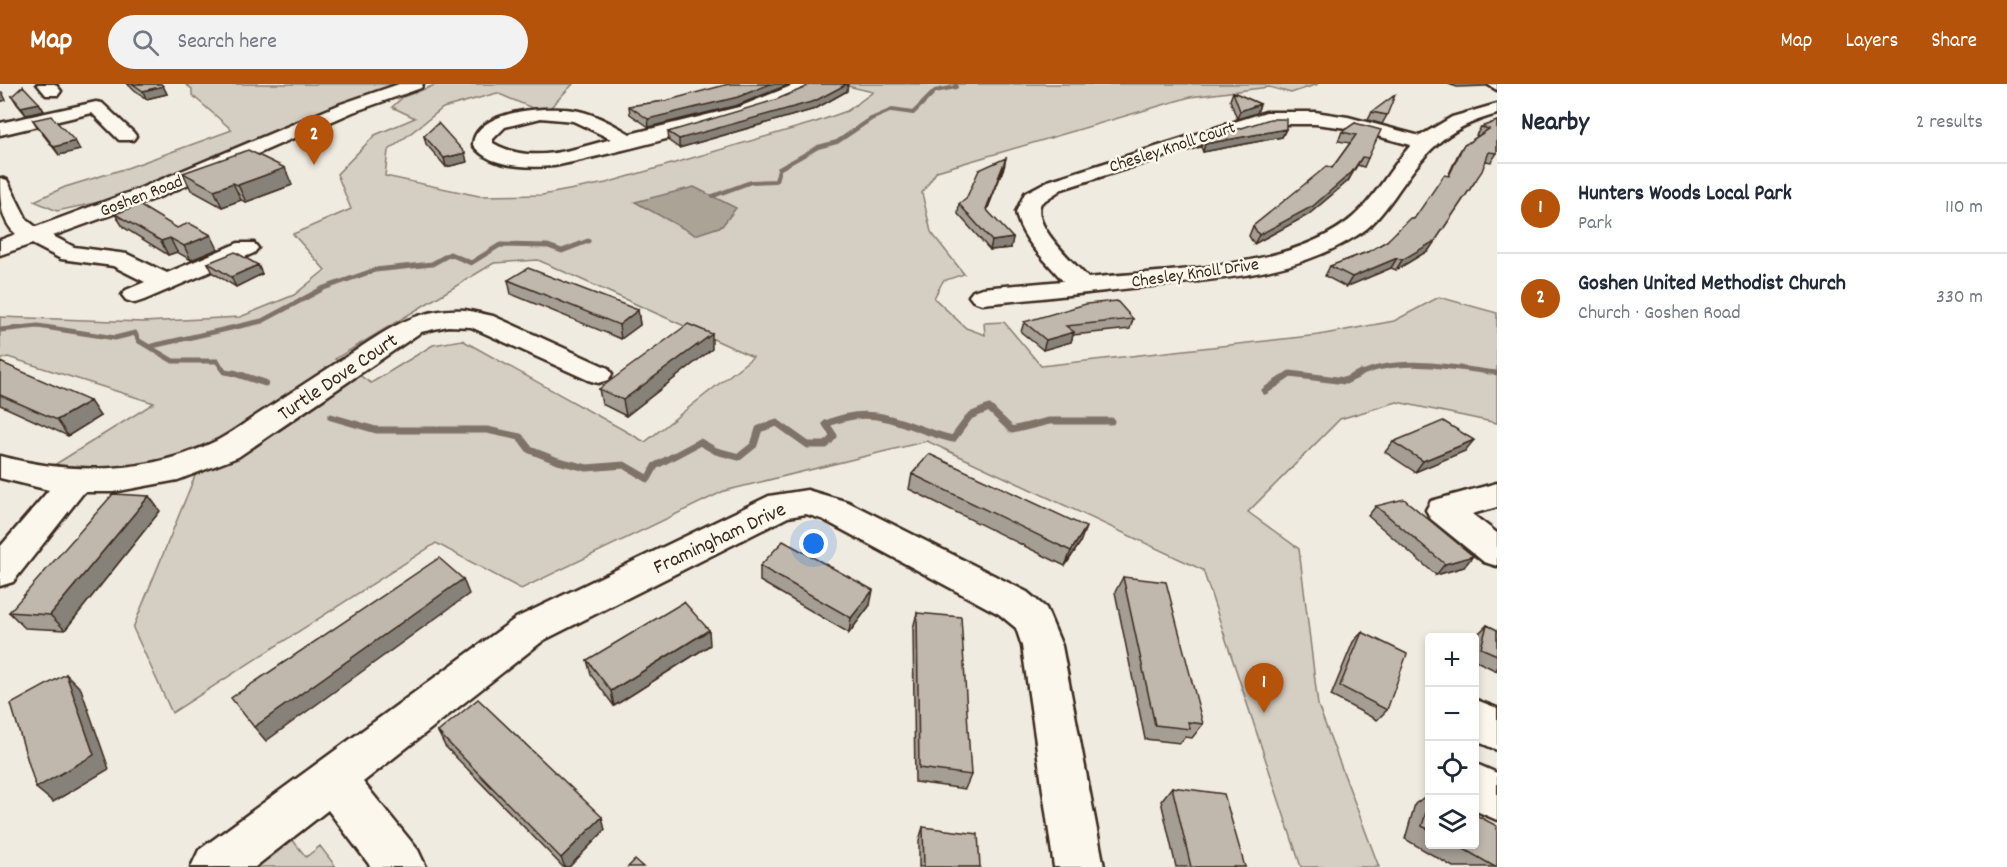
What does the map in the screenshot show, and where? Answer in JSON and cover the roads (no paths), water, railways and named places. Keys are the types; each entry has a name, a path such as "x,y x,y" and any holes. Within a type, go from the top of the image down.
{"street":[{"name":"Goshen Road","path":"0,248 181,180 347,108 415,84"},
{"path":"627,141 592,119 575,114 541,113 499,123 483,137 483,146 492,153 511,159 535,160 566,157 627,141 766,104 809,84"},
{"path":"0,129 96,107 126,136"},
{"name":"Chesley Knoll Drive","path":"982,296 1239,270 1288,258 1350,230 1367,216 1424,143 1448,126 1476,114 1497,109"},
{"name":"Chesley Knoll Court","path":"1081,286 1028,225 1027,207 1032,199 1048,188 1234,126 1266,118 1315,118 1348,123 1424,143"},
{"path":"0,184 17,224 34,236 69,254 118,259 166,282"},
{"path":"135,295 246,248"},
{"name":"Turtle Dove Court","path":"0,467 35,477 75,481 113,480 178,469 226,449 411,326 437,318 467,316 597,374"},
{"path":"0,572 75,481"},
{"path":"1497,495 1443,510 1497,552"},
{"name":"Framingham Drive","path":"216,867 530,629 781,505 807,502 836,511 994,593 1013,603 1032,620 1042,646 1079,867"},
{"path":"1479,721 1497,730"},
{"path":"332,779 401,867"},
{"path":"1479,788 1497,798"}],"waterway":[{"path":"713,196 751,182 776,181 779,169 818,147 837,142 871,119 892,110 913,113 935,91 956,87 956,84"},
{"path":"152,346 262,321 324,288 375,270 432,264 450,254 471,263 500,245 548,246 562,251 588,241"},
{"path":"0,330 38,326 115,338 135,333 139,341 173,361 217,361 225,372 237,374"},
{"path":"1358,375 1374,369 1408,364 1497,373"},
{"path":"1265,391 1290,374 1345,381 1361,373"},
{"path":"237,374 244,375"},
{"path":"237,374 265,383"},
{"path":"1289,375 1297,375"},
{"path":"331,417 376,430 487,430 520,437 530,450 558,461 587,468 624,465 648,479 655,466 700,442 716,451 739,457 754,445 759,429 777,423 808,445 826,445 834,436 826,424 861,415 891,419 953,439 970,416 989,408 1012,430 1049,421 1111,421"}],"place":[{"name":"Goshen United Methodist Church","path":"314,165"},
{"name":"Hunters Woods Local Park","path":"1264,713"}]}
